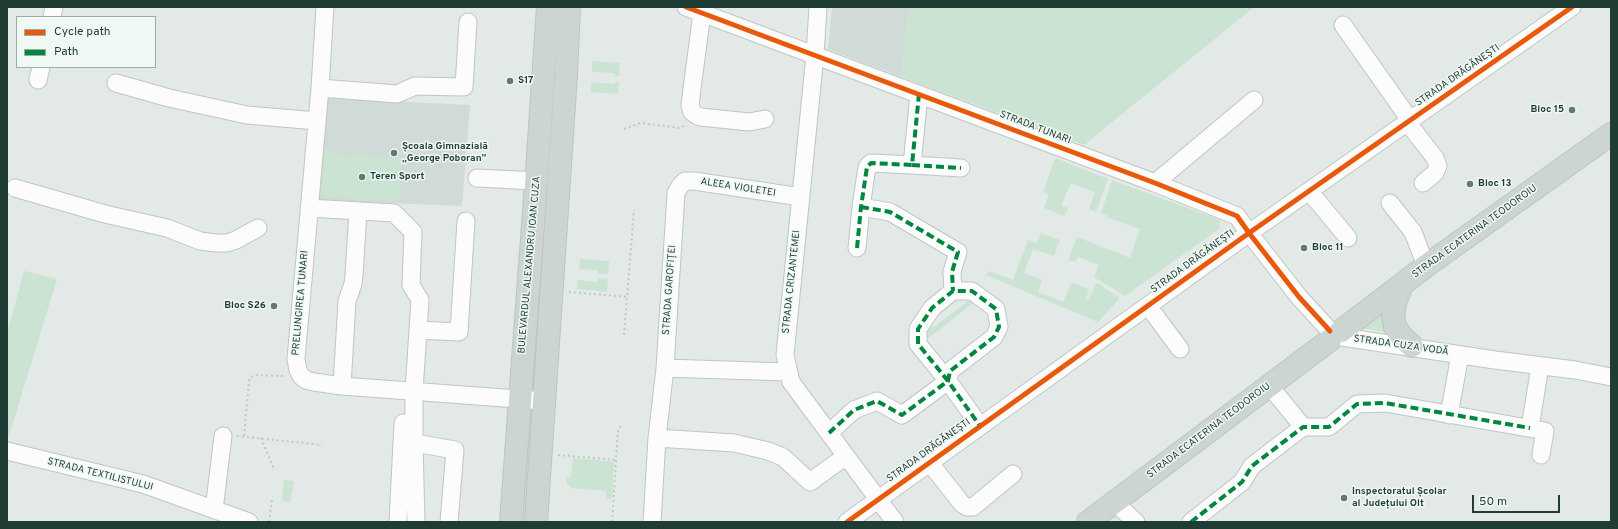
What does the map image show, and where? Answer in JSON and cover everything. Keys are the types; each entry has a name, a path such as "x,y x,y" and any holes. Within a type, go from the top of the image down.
{"main road":[{"name":"BULEVARDUL ALEXANDRU IOAN CUZA","path":"511,522 548,7"},
{"path":"536,522 566,75 569,7"},
{"name":"STRADA ECATERINA TEODOROIU","path":"1088,522 1426,266 1611,134"},
{"path":"1402,285 1395,303 1393,316 1395,327 1402,337 1412,346"}],"street":[{"name":"PRELUNGIREA TUNARI","path":"301,376 296,359 320,88 325,7"},
{"name":"STRADA CRIZANTEMEI","path":"818,7 815,55 785,355 787,372 790,382 896,522"},
{"name":"STRADA DRĂGĂNEȘTI","path":"847,522 1249,233 1572,7"},
{"path":"694,10 690,106 692,112 696,115 749,122 765,119"},
{"name":"STRADA TUNARI","path":"694,10 1155,183 1237,216 1299,297 1336,335"},
{"path":"320,88 397,94 415,86 464,87 468,22"},
{"path":"1343,25 1435,158 1438,166 1435,173 1422,183"},
{"path":"116,83 168,98 247,115 317,121"},
{"path":"912,165 919,94"},
{"path":"1155,183 1254,100"},
{"path":"857,248 867,167 871,163 961,168"},
{"path":"478,178 536,181"},
{"name":"ALEEA VIOLETEI","path":"675,212 676,193 685,181 726,185 801,197"},
{"path":"15,188 105,214 167,228 216,244 236,240 258,228"},
{"path":"1309,191 1348,238"},
{"path":"1390,203 1413,232 1426,266"},
{"path":"861,207 890,212 958,252 952,272 953,291"},
{"path":"309,208 394,213 413,232 411,285 420,300 418,330 410,391 398,521 416,521 414,444 410,391"},
{"path":"342,386 347,301 354,275 358,211"},
{"name":"STRADA GAROFIȚEI","path":"652,522 657,438 665,368 675,212"},
{"path":"418,330 459,332 466,221"},
{"path":"829,433 854,410 877,401 902,415 948,381 950,371 994,337 999,327 996,309 972,292 953,291 932,308 918,329 918,344 948,381 980,426"},
{"path":"1148,306 1180,349"},
{"name":"STRADA CUZA VODĂ","path":"1336,335 1575,370 1611,377"},
{"name":"STRADA CUZA VODĂ","path":"1449,414 1460,354"},
{"path":"1530,428 1540,366"},
{"path":"665,368 787,372"},
{"path":"301,376 306,380 314,382 342,386 545,401"},
{"path":"1269,385 1303,427"},
{"path":"1191,522 1242,482 1252,466 1303,427 1329,427 1357,404 1385,403 1545,431 1541,455"},
{"path":"214,510 223,436"},
{"path":"657,438 734,443 768,451 783,457 810,482 846,456"},
{"path":"414,444 455,450 449,522"},
{"name":"STRADA TEXTILISTULUI","path":"7,451 143,484 249,522"},
{"path":"929,462 962,504 967,507 973,507 1014,474"},
{"path":"1115,503 1136,522"}],"path":[{"path":"624,129 640,124 680,128 686,125 696,115"},
{"path":"624,335 634,210"},
{"path":"569,292 628,297"},
{"path":"244,436 249,381 252,377 256,375 301,376"},
{"path":"612,522 618,430 622,423"},
{"path":"223,436 244,436 322,445"},
{"path":"261,438 274,469"},
{"path":"558,455 616,460"},
{"path":"269,522 272,500"}],"shaded area":[{"path":"832,7 909,7 901,77 828,49"},
{"name":"Școala Gimnazială „George Poboran”","path":"325,98 470,105 462,206 319,200"}],"green space":[{"path":"909,7 1254,7 1084,145 901,77"},
{"path":"592,61 620,63 619,76 615,76 615,73 592,72"},
{"path":"615,81 619,81 618,94 591,92 591,82 615,84"},
{"name":"Teren Sport","path":"324,153 402,157 400,201 322,197"},
{"path":"1055,158 1108,179 1096,212 1089,210 1095,192 1071,183 1061,205 1068,208 1065,216 1044,208 1049,194 1043,192"},
{"path":"1112,180 1220,220 1220,228 1125,296 1094,277 1099,265 1078,257 1075,262 1068,260 1077,237 1130,258 1140,229 1106,217 1107,215 1101,213"},
{"path":"1041,233 1060,240 1054,256 1033,249 1024,273 1042,280 1038,292 1063,302 1072,282 1089,289 1086,299 1088,300 1097,283 1120,298 1098,322 986,275 989,271 1013,280 1028,240 1037,243"},
{"path":"580,259 609,261 608,274 598,274 598,270 579,269"},
{"path":"24,271 57,279 9,436 7,436 7,334"},
{"path":"598,278 608,279 607,292 577,289 578,280 597,282"},
{"path":"967,298 977,300 926,340 927,327 929,323 933,328 969,300"},
{"path":"1386,304 1396,334 1356,327"},
{"path":"530,416 540,417 532,522 520,522"},
{"path":"573,458 614,462 612,499 606,499 606,491 571,488 566,482 567,477 571,477"},
{"path":"284,480 294,481 290,502 284,501 282,498"}],"marked path":[{"path":"857,248 867,167 871,163 912,165 919,94"},
{"path":"912,165 961,168"},
{"path":"861,207 890,212 958,252 952,272 953,291"},
{"path":"829,433 854,410 877,401 902,415 948,381 950,371 994,337 999,327 996,309 972,291 953,291 932,308 918,329 918,344 948,381 980,426"},
{"path":"1191,522 1242,482 1252,466 1303,427 1329,427 1357,404 1385,403 1530,428"}],"cycle path":[{"path":"686,7 1155,183 1237,216 1299,297 1330,331"},
{"path":"847,522 1249,233 1572,7"}],"place":[{"name":"S17","path":"510,81"},
{"name":"Bloc 15","path":"1572,110"},
{"name":"Școala Gimnazială „George Poboran”","path":"394,153"},
{"name":"Teren Sport","path":"362,177"},
{"name":"Bloc 13","path":"1470,184"},
{"name":"Bloc 11","path":"1304,248"},
{"name":"Bloc S26","path":"274,306"},
{"name":"Inspectoratul Școlar al Județului Olt","path":"1344,498"}]}
